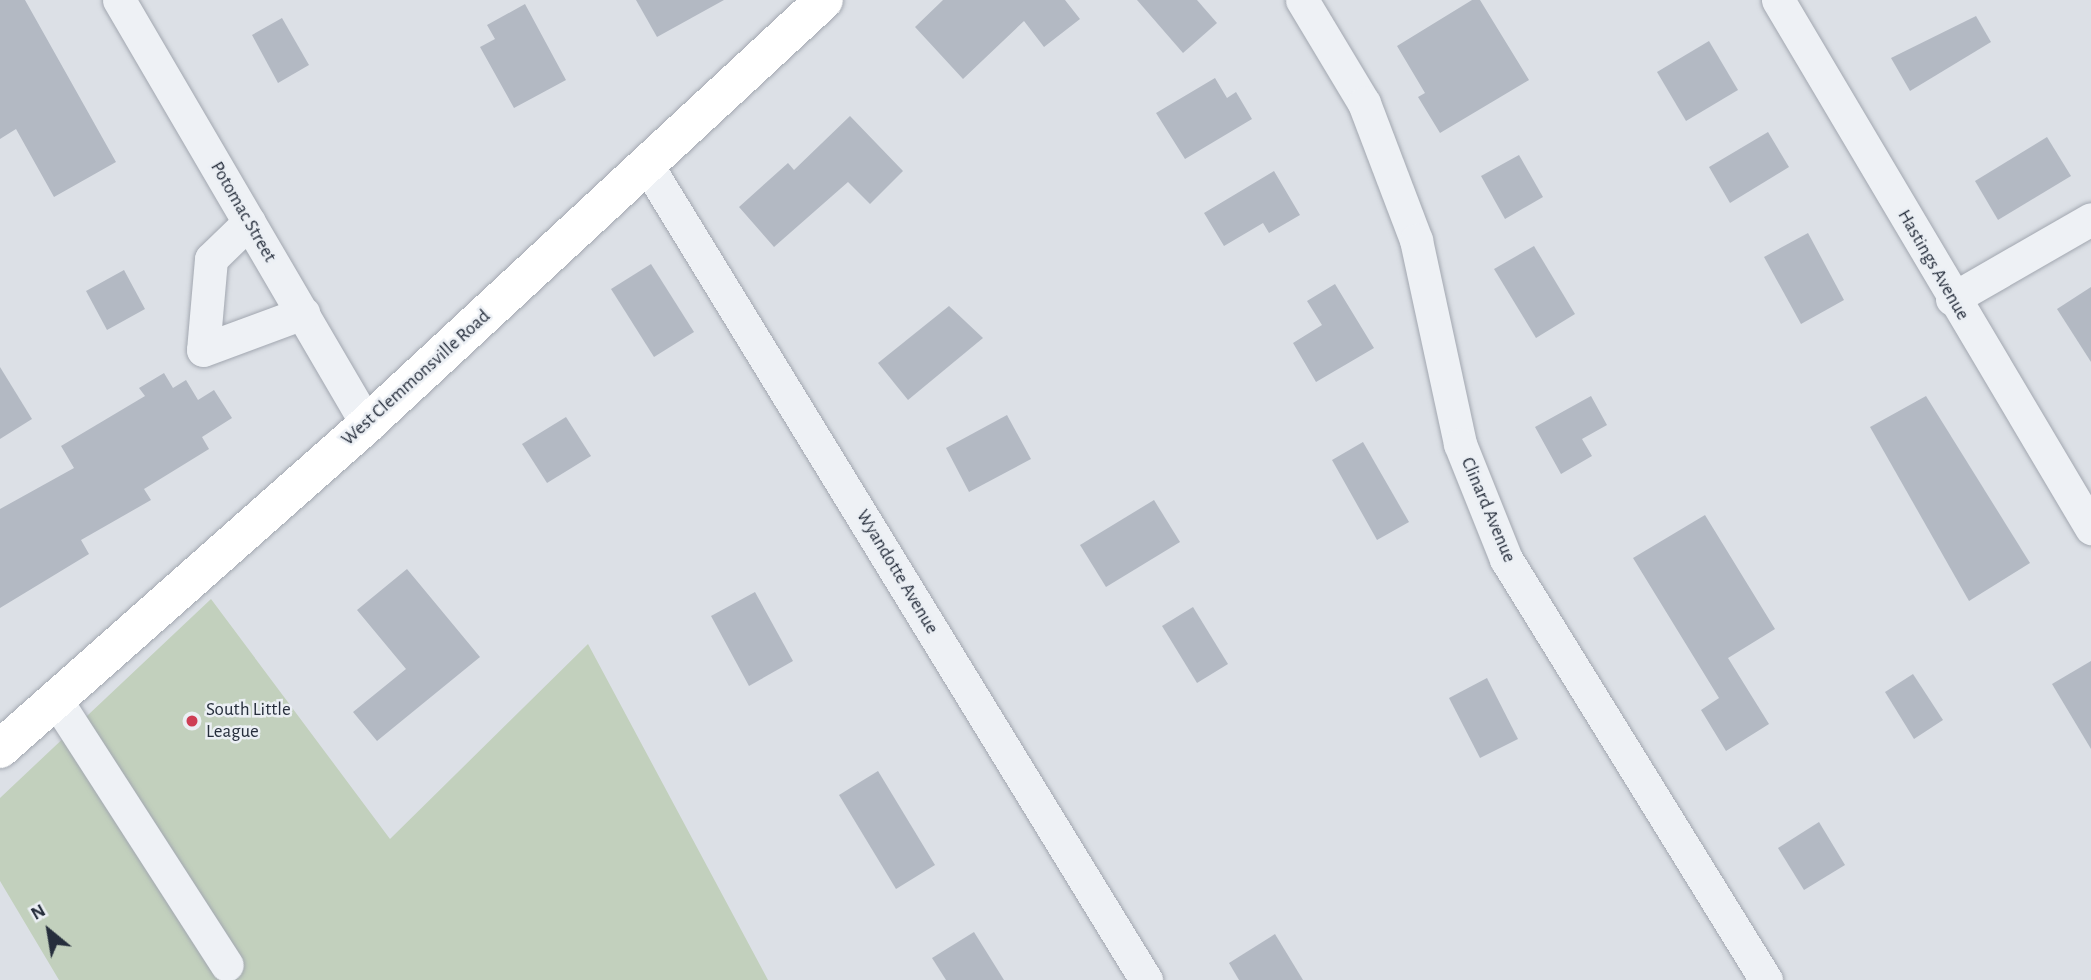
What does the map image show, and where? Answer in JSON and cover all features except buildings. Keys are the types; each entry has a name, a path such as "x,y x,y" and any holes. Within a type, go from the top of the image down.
{"main road":[{"name":"West Clemmonsville Road","path":"0,749 367,424 824,0"}],"street":[{"name":"Potomac Street","path":"119,0 367,424"},
{"name":"Clinard Avenue","path":"1302,0 1364,103 1416,240 1460,444 1506,559 1766,980"},
{"name":"Hastings Avenue","path":"1778,0 1952,299 2091,528"},
{"name":"Wyandotte Avenue","path":"647,165 1146,980"},
{"path":"1952,299 2091,219"},
{"path":"249,222 211,259 203,350 303,313"},
{"path":"56,700 227,965"}],"green space":[{"name":"South Little League","path":"211,599 390,839 588,644 768,980 59,980 0,881 0,798"}],"place":[{"name":"South Little League","path":"192,721"}]}
